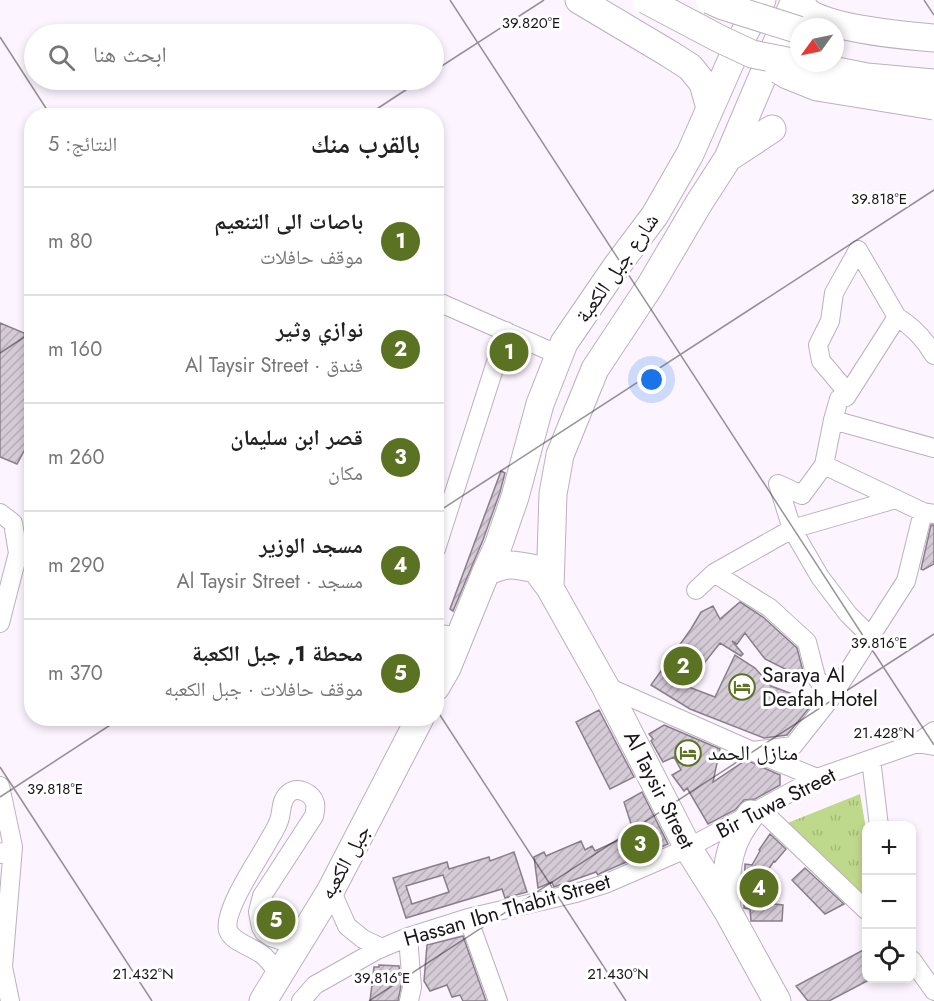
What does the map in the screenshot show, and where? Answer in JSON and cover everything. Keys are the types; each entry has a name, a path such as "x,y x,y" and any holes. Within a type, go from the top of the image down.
{"highway":[{"path":"579,0 690,67 703,83 710,108"},
{"path":"646,0 788,75 817,87 934,106"},
{"path":"710,0 790,27"},
{"name":"شارع جبل الكعبة","path":"486,572 498,546 515,497 540,404 564,343 655,215 690,154 739,43 762,0"},
{"name":"شارع جبل الكعبة","path":"550,588 553,494 560,455 594,369 650,286 728,158 795,0"},
{"path":"801,0 804,8 814,16 841,25 934,38"},
{"path":"844,40 886,50 934,54"},
{"path":"752,54 867,77 934,84"},
{"path":"728,158 772,129"},
{"name":"Al Taysir Street","path":"486,572 503,564 536,569 550,588 605,686 688,848 727,910 777,1001"},
{"path":"444,673 447,668 448,635 486,572"},
{"name":"جبل الكعبه","path":"263,1001 331,890 416,726"},
{"path":"727,910 726,883 729,856 738,834 756,811"}],"street":[{"path":"848,393 821,361 818,345 830,321 834,292 858,250 897,317 906,322 928,345 934,355"},
{"path":"444,304 559,354"},
{"path":"871,637 848,614 820,577 792,529 778,484 802,495 824,465 839,399 846,397 897,317"},
{"path":"444,524 506,331"},
{"path":"833,420 934,448"},
{"path":"752,751 793,746 831,698 906,581 929,513 824,465"},
{"path":"696,590 714,573 792,529 896,499"},
{"path":"0,513 13,523 18,554 0,623"},
{"path":"714,573 770,608 807,642 816,677 831,698"},
{"path":"605,686 817,778"},
{"path":"926,745 934,730"},
{"name":"Bir Tuwa Street","path":"688,848 817,778 871,759 926,745"},
{"path":"871,759 879,821"},
{"path":"0,786 6,851 3,967 10,1001"},
{"path":"279,974 266,957 234,939 228,931 228,923 230,912 240,891 280,820 282,804 288,794 296,790 311,795 316,808 314,816 262,896 258,912 264,932 271,937 297,946"},
{"path":"756,811 862,906"},
{"name":"Hassan Ibn Thabit Street","path":"301,1001 315,985 382,948 408,937 468,918 605,884 688,848"},
{"path":"331,890 347,926 363,939 382,948"},
{"path":"468,918 498,1001"},
{"path":"408,937 412,987 409,1001"},
{"path":"916,966 934,991"}],"green space":[{"path":"860,794 865,821 862,821 862,900 785,824"}],"building":[{"path":"0,323 24,333 24,451 17,464 0,457"},
{"path":"501,471 505,473 500,492 483,540 453,611 450,609"},
{"path":"931,525 934,525 934,564 923,570 921,569"},
{"path":"740,602 763,617 797,648 805,679 765,659 745,633 737,644 732,641 743,654 741,656 720,643 686,686 715,697 735,655 755,668 771,686 814,702 787,735 764,738 690,709 651,685 701,612 713,606 720,619"},
{"path":"599,710 634,777 610,789 576,722"},
{"path":"664,725 720,749 713,782 746,760 780,775 780,785 755,799 744,800 735,810 708,824 687,788 684,791 672,775 681,770 674,757 663,762 651,741 653,739 649,734"},
{"path":"642,792 668,844 598,875 596,872 554,887 552,882 538,888 534,857 544,852 546,856 581,841 585,850 592,846 595,851 634,833 624,802"},
{"path":"770,834 786,849 768,870 774,873 774,904 783,905 782,921 751,921 750,909 744,908 745,864 752,865"},
{"path":"514,852 527,892 505,898 502,889 406,918 393,878 447,862 449,869 489,857 490,861","holes":["443,875 449,892 412,904 406,886"]},
{"path":"805,868 844,904 825,914 792,880"},
{"path":"463,936 486,1001 463,1001 460,995 452,997 447,985 430,991 424,981 427,945"},
{"path":"862,951 863,983 829,1001 808,1001 796,986"},
{"path":"379,965 399,966 401,986 398,1001 370,1001 374,967 379,967"}],"place":[{"name":"باصات الى التنعيم","path":"509,352"},
{"name":"نوازي وثير","path":"683,666"},
{"name":"Saraya Al Deafah Hotel","path":"742,687"},
{"name":"منازل الحمد","path":"688,753"},
{"name":"قصر ابن سليمان","path":"640,844"},
{"name":"مسجد الوزير","path":"759,888"},
{"name":"محطة 1, جبل الكعبة","path":"276,920"}]}
